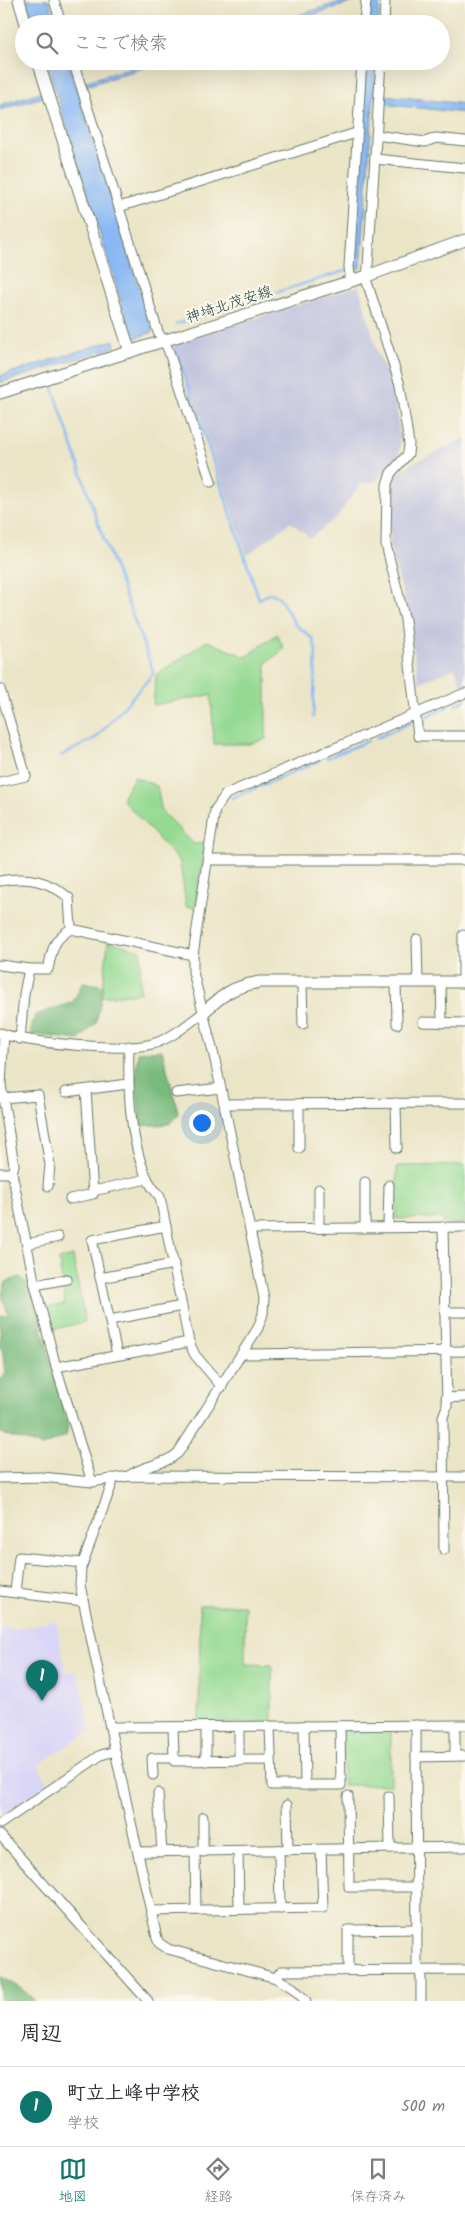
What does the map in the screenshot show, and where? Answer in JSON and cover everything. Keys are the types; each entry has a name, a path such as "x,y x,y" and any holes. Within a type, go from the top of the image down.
{"street":[{"path":"19,0 23,15"},
{"path":"54,0 58,15"},
{"path":"365,15 366,0"},
{"path":"384,15 385,0"},
{"path":"41,70 130,352"},
{"path":"76,70 158,332 168,349 211,482"},
{"path":"349,274 361,70"},
{"path":"380,70 367,276 385,344 400,385 408,432 408,454 391,473 387,484 386,545 405,620 418,736 465,736"},
{"path":"119,207 356,133"},
{"path":"376,136 425,142 436,138 465,142"},
{"path":"375,158 465,168"},
{"name":"神埼北茂安線","path":"0,393 163,341 349,274 367,276 465,240"},
{"path":"0,689 26,776 0,782"},
{"path":"130,1476 137,1470 171,1459 178,1452 243,1354 258,1328 263,1314 262,1282 221,1088 193,972 192,955 215,810 226,794 465,693"},
{"path":"208,860 465,860"},
{"path":"0,881 30,879 55,886 68,898 71,929"},
{"path":"0,965 3,967 48,969 53,946 58,936 71,929 192,955"},
{"path":"92,1482 56,1367 35,1285 12,1174 14,1165 1,1085 2,1034 81,1046 152,1044 178,1032 223,995 239,986 260,982 464,982 463,935"},
{"path":"417,939 418,982"},
{"path":"20,1038 24,994 29,969"},
{"path":"302,982 303,1024"},
{"path":"396,982 397,1024"},
{"path":"441,982 442,1023"},
{"path":"422,1022 464,1023"},
{"path":"129,1046 128,1084 139,1155 147,1180 160,1198 188,1342 194,1355 222,1387"},
{"path":"66,1092 128,1084"},
{"path":"176,1093 221,1088"},
{"path":"70,1199 94,1194 86,1090"},
{"path":"2,1095 38,1095 50,1165 48,1186"},
{"path":"396,1103 397,1148"},
{"path":"224,1104 465,1103"},
{"path":"299,1104 299,1148"},
{"path":"0,1173 12,1174"},
{"path":"93,1190 147,1180"},
{"path":"365,1182 365,1227"},
{"path":"388,1227 389,1184"},
{"path":"319,1189 319,1228"},
{"path":"117,1354 92,1240 166,1226"},
{"path":"443,1227 447,1406 443,1417 444,1550"},
{"path":"251,1229 465,1227"},
{"path":"27,1244 58,1237"},
{"path":"100,1278 174,1264"},
{"path":"35,1285 67,1279"},
{"path":"110,1320 182,1306"},
{"path":"444,1312 465,1312"},
{"path":"56,1367 188,1342"},
{"path":"243,1354 465,1351"},
{"path":"446,1398 465,1397"},
{"path":"0,1478 41,1477 92,1482 130,1476 465,1477"},
{"path":"112,1478 112,1484 80,1576 83,1601 110,1728 157,1938 168,1950 276,1978 293,1988 306,2001"},
{"path":"15,1592 18,1557 83,1564"},
{"path":"0,1591 78,1598 83,1601"},
{"path":"416,1725 417,1963 421,2001"},
{"path":"416,1757 460,1756 455,1725"},
{"path":"110,1728 465,1725"},
{"path":"239,1726 239,1760"},
{"path":"270,1726 272,1785 341,1785 340,1726"},
{"path":"304,1726 305,1785"},
{"path":"173,1727 174,1761 270,1760"},
{"path":"206,1727 206,1761"},
{"path":"0,1824 101,1755 115,1751"},
{"path":"153,1776 152,1758 174,1758"},
{"path":"158,1793 162,1852"},
{"path":"348,1796 349,1887 417,1887"},
{"path":"389,1796 390,1848"},
{"path":"280,1909 288,1805"},
{"path":"196,1910 203,1817"},
{"path":"0,1835 148,2001"},
{"path":"138,1852 465,1848"},
{"path":"151,1911 323,1908 322,1850"},
{"path":"238,1851 239,1910"},
{"path":"348,1970 348,1930 417,1929"},
{"path":"276,1978 281,1971 465,1970"}],"shaded area":[{"path":"359,286 377,351 394,391 401,441 399,454 378,480 360,485 336,518 310,538 291,522 247,555 175,343"},
{"path":"465,438 465,685 462,686 455,668 419,683 407,609 390,547 390,490 396,474 413,463"},
{"path":"56,1621 66,1672 77,1671 91,1730 38,1765 48,1783 0,1817 0,1627 10,1630"}],"green space":[{"path":"277,634 284,649 266,663 266,739 249,744 214,744 211,695 153,705 156,675 207,641 246,657"},
{"path":"134,777 157,786 162,812 194,844 206,843 195,908 186,906 180,862 122,799"},
{"path":"108,941 141,950 140,993 102,997"},
{"path":"83,982 104,986 96,1023 79,1040 30,1034 35,1015 73,1002"},
{"path":"162,1050 179,1115 169,1124 141,1126 135,1076 138,1052"},
{"path":"465,1165 465,1224 443,1223 443,1218 396,1219 397,1166"},
{"path":"73,1256 85,1322 50,1330 46,1308 65,1304 59,1260"},
{"path":"20,1277 31,1287 68,1426 66,1436 43,1446 2,1434 0,1431 0,1380 5,1372 2,1347 0,1346 0,1316 8,1314 2,1294 6,1282"},
{"path":"200,1605 245,1605 245,1664 272,1665 272,1723 199,1723"},
{"path":"343,1728 391,1728 391,1785 343,1785"},
{"path":"0,1976 23,1990 35,2001 0,2001"}],"water":[{"path":"26,0 49,0 53,15 31,15"},
{"path":"346,0 360,0 312,15 299,15"},
{"path":"370,0 380,0 379,15 369,15"},
{"path":"49,70 71,70 153,332 133,339"},
{"path":"122,70 137,70 86,86 84,82"},
{"path":"365,70 375,70 361,268 351,270"},
{"path":"41,92 43,97 0,110 0,105"},
{"path":"384,95 465,104 465,113 383,104"},
{"path":"114,340 115,347 0,383 0,376"}],"waterway":[{"path":"176,324 348,270"},
{"path":"175,347 259,599 271,593 279,597 295,624 313,639 316,651 313,717"},
{"path":"51,382 98,523 154,673 97,737 61,756"},
{"path":"455,705 465,700"},
{"path":"421,719 448,707"},
{"path":"376,738 411,723"},
{"path":"327,758 368,741"},
{"path":"232,798 319,761"}],"place":[{"name":"町立上峰中学校","path":"42,1701"}]}
